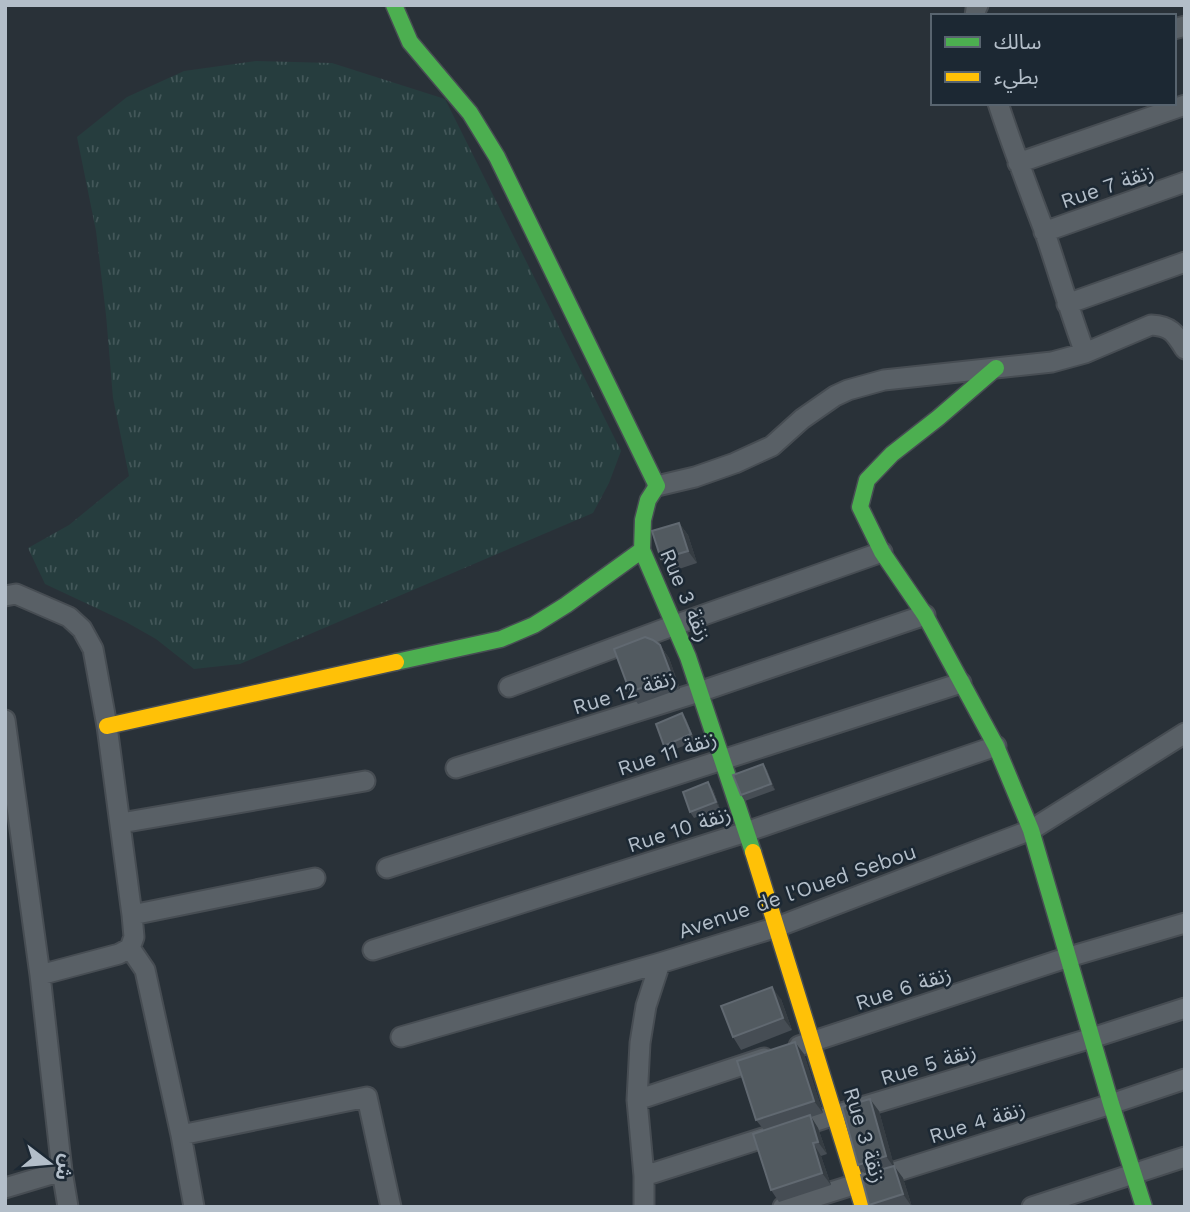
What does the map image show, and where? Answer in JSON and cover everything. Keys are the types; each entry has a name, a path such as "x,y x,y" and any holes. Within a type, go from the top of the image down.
{"street":[{"path":"394,5 410,42 470,113 497,157 657,486 695,477 772,446 802,419 835,396 884,380 1052,362 1085,353 1151,325 1171,330 1184,345"},
{"path":"999,105 1085,353"},
{"path":"1017,163 1185,105"},
{"name":"Rue 7 زنقة","path":"1044,232 1185,182"},
{"path":"1067,304 1185,262"},
{"path":"996,368 892,454 867,480 860,507 882,552 925,615 996,746 1031,830 1144,1207"},
{"name":"Rue 3 زنقة","path":"657,486 648,500 643,520 642,550 688,657 777,927 863,1207"},
{"path":"107,726 501,639 534,625 566,605 642,550"},
{"path":"509,687 882,552"},
{"path":"5,596 16,594 69,617 82,629 93,649 107,726 132,915 134,937 130,948 119,954 40,975"},
{"name":"Rue 12 زنقة","path":"456,768 699,692 925,615"},
{"name":"Rue 11 زنقة","path":"387,868 961,683"},
{"path":"5,720 68,1207"},
{"name":"Avenue de l'Oued Sebou","path":"401,1037 777,927 1031,830 1185,733"},
{"name":"Rue 10 زنقة","path":"373,950 746,832 996,746"},
{"path":"121,822 365,781"},
{"path":"132,915 315,878"},
{"name":"Rue 6 زنقة","path":"637,1100 1069,957 1185,923"},
{"path":"130,948 145,970 194,1207"},
{"path":"644,1207 637,1100 640,1043 646,1006 660,963"},
{"name":"Rue 5 زنقة","path":"644,1176 1185,1007"},
{"name":"Rue 4 زنقة","path":"783,1207 1185,1079"},
{"path":"181,1135 367,1097 391,1207"},
{"path":"1032,1207 1185,1157"},
{"path":"5,1188 62,1171"}],"green space":[{"path":"256,61 332,63 445,99 621,451 609,483 593,513 240,664 194,669 156,639 45,584 28,548 69,525 129,476 113,398 96,231 77,137 127,97 184,71"}],"building":[{"path":"679,523 688,551 661,559 652,531"},
{"path":"645,637 660,645 672,677 630,692 614,649"},
{"path":"682,713 691,734 664,746 656,724"},
{"path":"763,764 771,784 741,795 733,775"},
{"path":"708,782 716,802 690,812 683,792"},
{"path":"772,987 783,1018 733,1037 721,1006"},
{"path":"795,1042 814,1101 756,1120 737,1061"},
{"path":"870,1099 886,1156 858,1165 842,1107"},
{"path":"810,1115 818,1142 813,1143 822,1173 771,1190 753,1134"},
{"path":"894,1166 903,1194 869,1205 861,1175"}],"traffic: fast":[{"path":"394,5 410,42 470,113 497,157 657,486 648,500 643,520 642,550 688,657 753,852"},
{"path":"996,368 892,454 867,480 860,507 882,552 925,615 996,746 1031,830 1144,1207"},
{"path":"396,662 501,639 534,625 642,550"}],"traffic: slow":[{"path":"107,726 396,662"},
{"path":"753,852 863,1207"}]}
